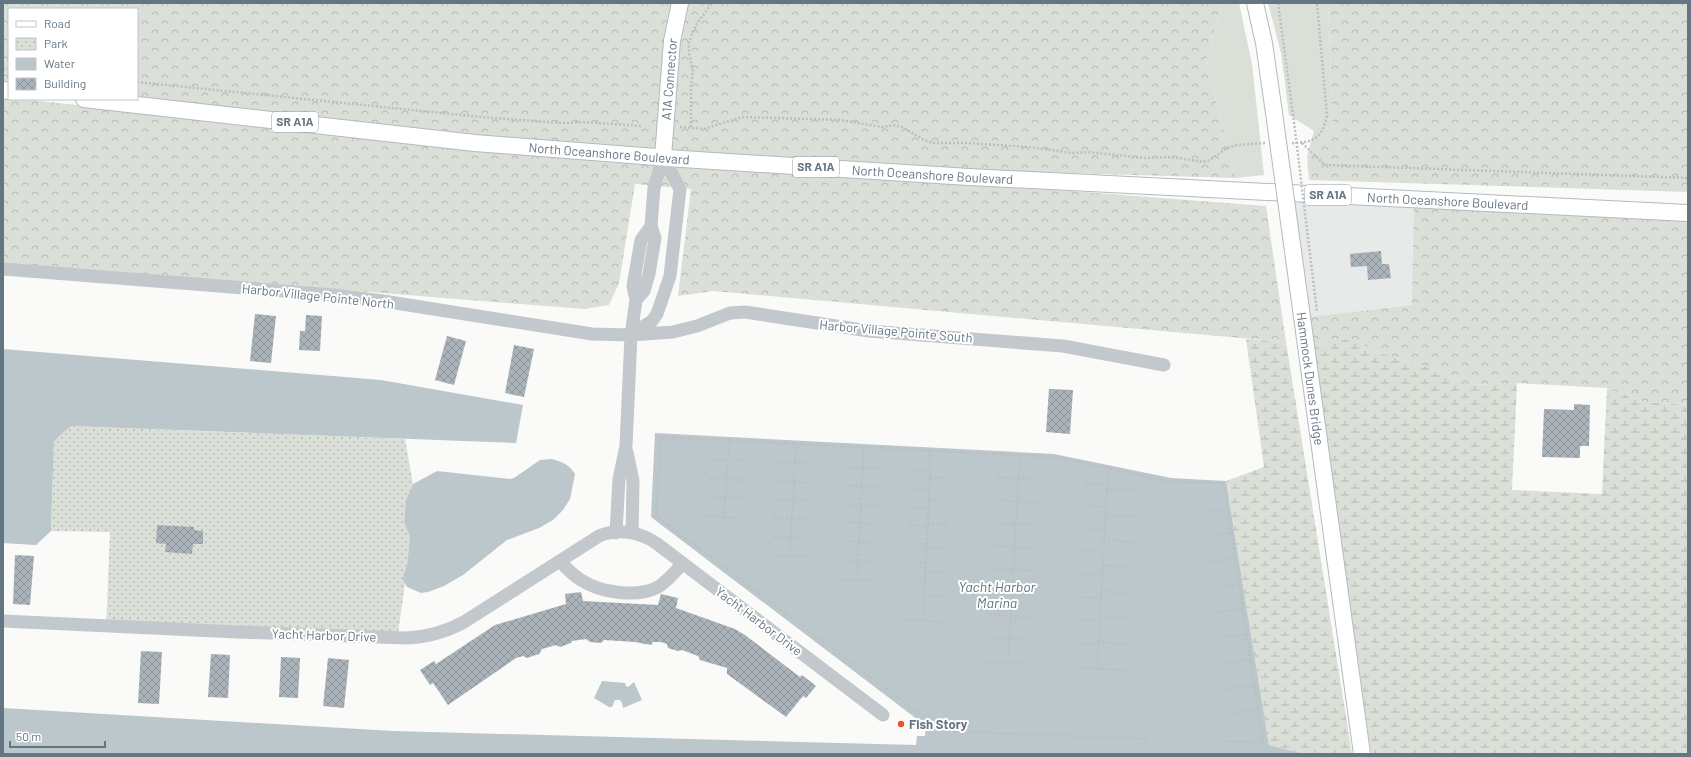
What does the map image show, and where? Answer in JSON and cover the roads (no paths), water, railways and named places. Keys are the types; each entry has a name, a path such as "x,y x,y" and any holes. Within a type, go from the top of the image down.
{"main road":[{"name":"A1A Connector","path":"663,157 672,41 680,3"},
{"name":"Hammock Dunes Bridge","path":"1255,3 1264,43 1275,120 1362,754"},
{"name":"North Oceanshore Boulevard","path":"93,100 475,143 663,157 969,177 1688,212"}],"street":[{"path":"636,300 644,291 649,274 653,232 654,188 663,157"},
{"path":"631,335 652,321 657,314 670,276 680,188 663,157"},
{"path":"653,232 675,239"},
{"path":"616,532 619,479 626,446 631,335 636,300 633,286 641,240 653,232"},
{"name":"Harbor Village Pointe North","path":"3,269 334,295 383,301 577,332 631,335"},
{"path":"649,274 670,276"},
{"name":"Harbor Village Pointe South","path":"631,335 680,330 697,326 723,315 737,312 869,331 1063,346 1164,365"},
{"path":"626,446 633,481 632,533"},
{"name":"Yacht Harbor Drive","path":"3,621 245,632 406,638 421,637 436,634 464,622 599,536 616,532 632,533 652,540 883,715"},
{"path":"560,561 575,576 588,584 605,590 625,592 646,591 660,586 683,563"}],"water":[{"path":"3,349 381,380 523,405 516,443 71,426 54,441 51,531 36,545 3,543"},
{"name":"Yacht Harbor Marina","path":"655,433 1054,454 1171,478 1226,481 1269,745 1304,754 3,754 3,708 393,731 916,745 917,736 925,736 926,726 651,517"},
{"path":"552,459 565,464 571,468 575,474 570,499 563,510 553,520 539,528 507,540 463,575 444,586 421,593 407,587 403,580 407,565 410,537 404,522 406,500 413,484 437,471 510,479 514,478 540,460"},
{"path":"602,681 625,683 628,687 634,682 642,700 623,708 620,700 615,700 612,707 609,707 594,698"}],"place":[{"name":"Fish Story","path":"901,724"}]}
